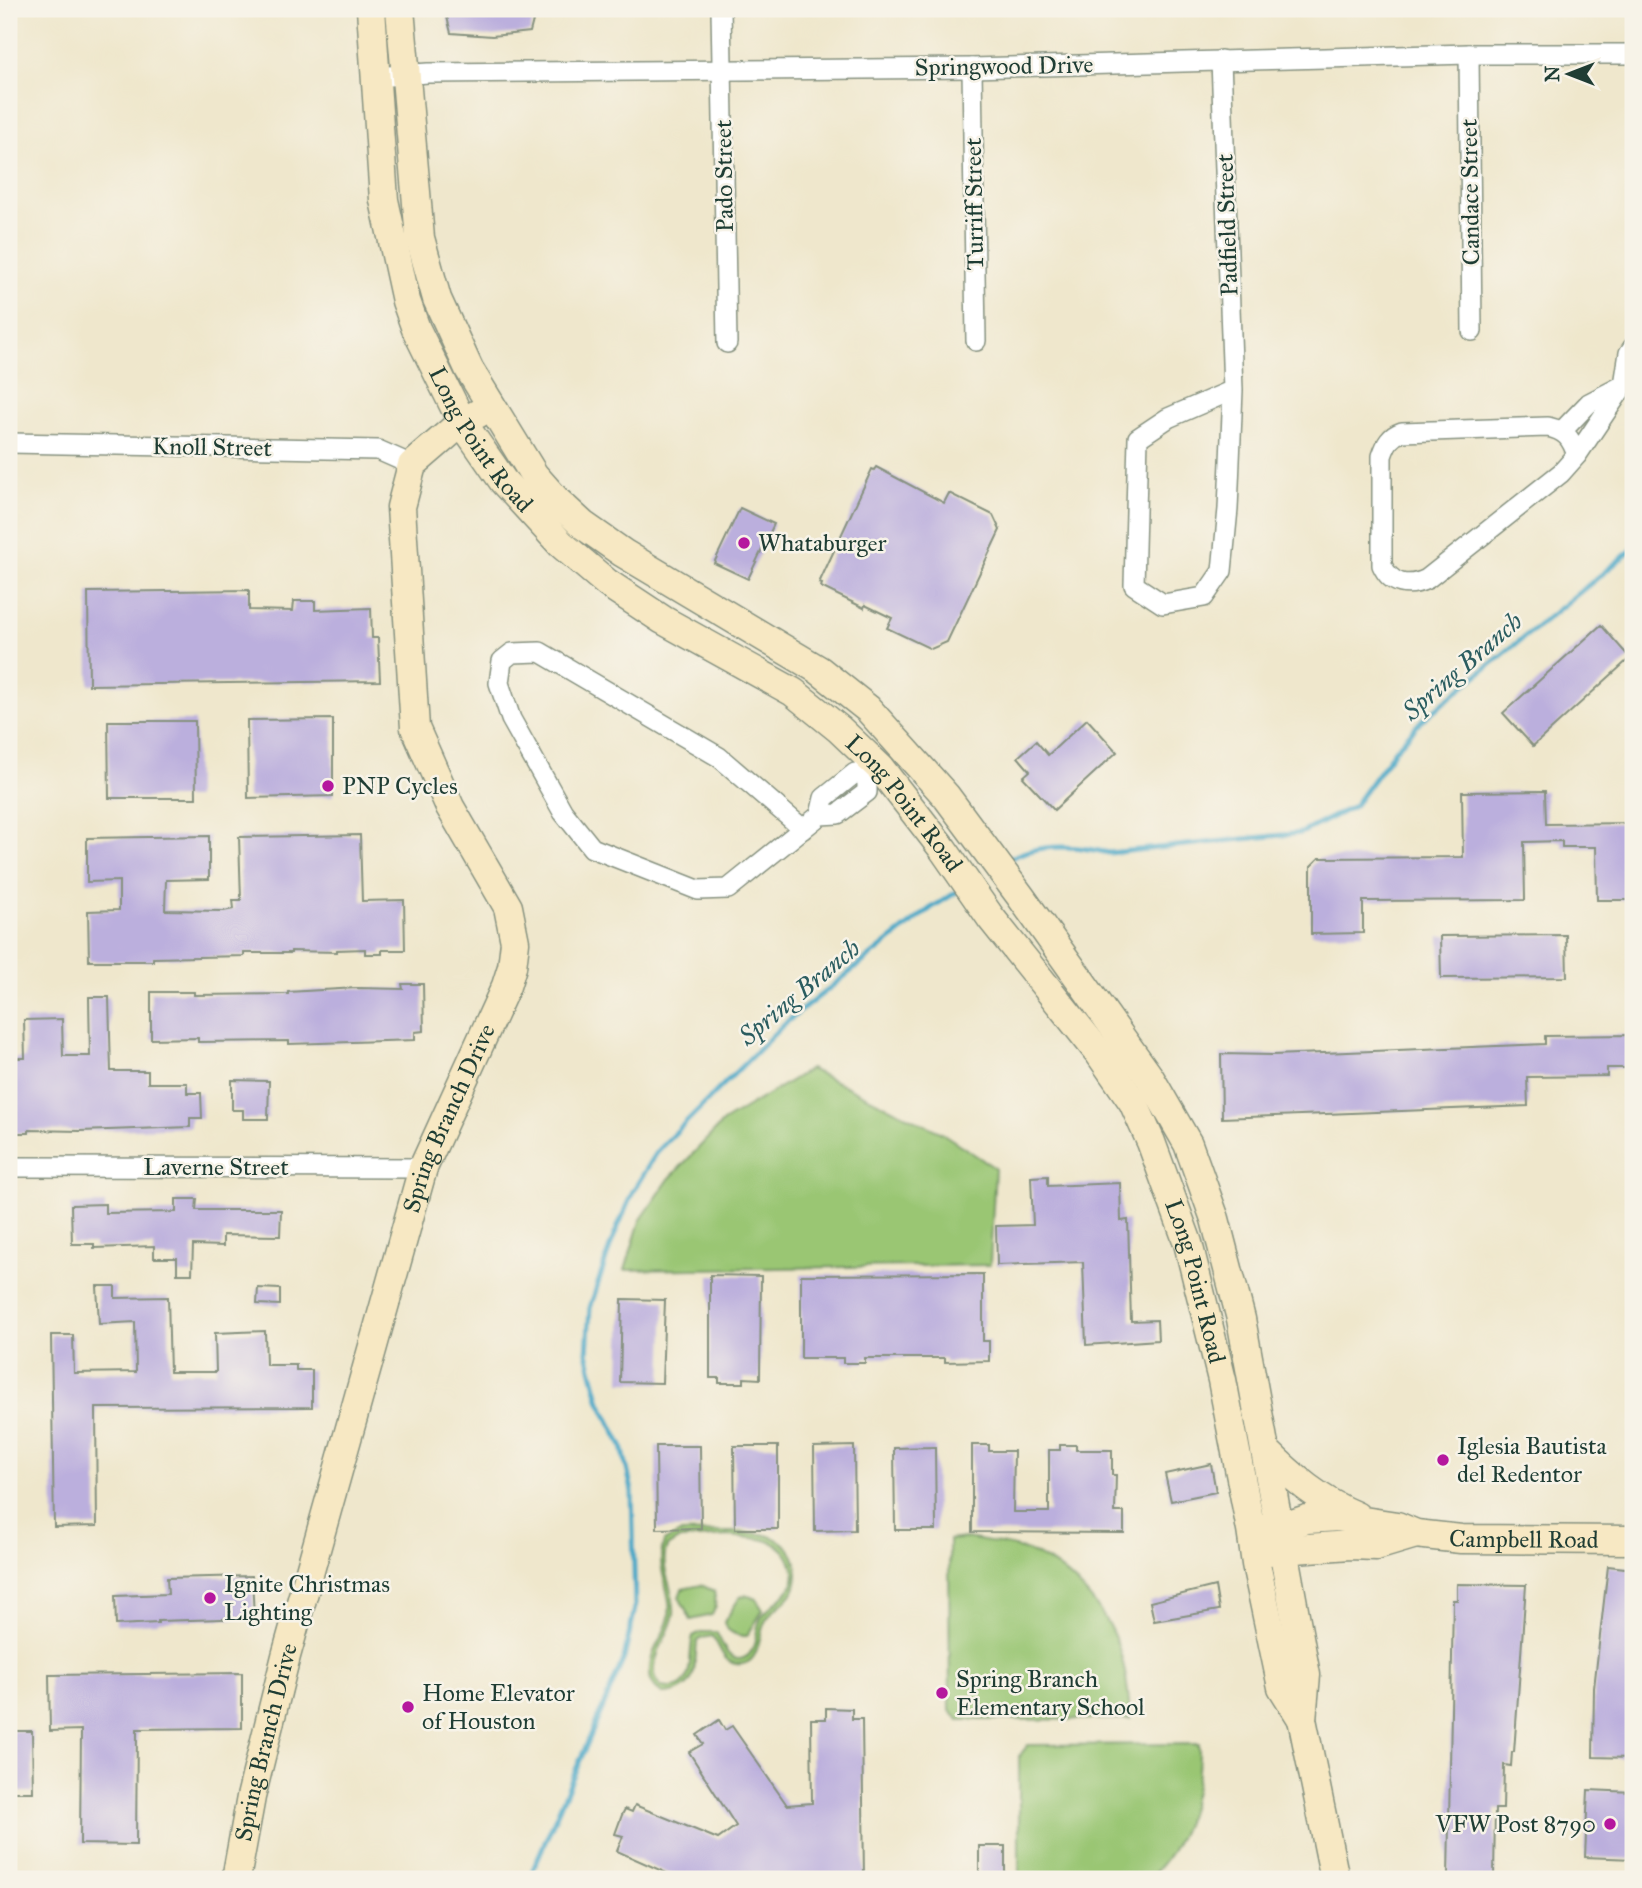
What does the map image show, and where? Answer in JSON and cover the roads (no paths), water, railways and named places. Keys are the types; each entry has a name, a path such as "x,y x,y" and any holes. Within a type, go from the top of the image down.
{"main road":[{"name":"Long Point Road","path":"371,9 384,200 406,301 416,330 462,422 503,481 561,544 607,583 663,620 793,692 839,729 873,772 943,849 991,918 1099,1052 1133,1102 1151,1142 1188,1243 1222,1380 1282,1687 1301,1719"},
{"name":"Long Point Road","path":"400,9 420,238 437,299 469,369 534,475 583,525 631,558 819,670 868,709 946,796 971,829 1150,1078 1188,1144 1215,1219 1241,1319 1306,1675 1301,1719 1335,1879"},
{"path":"412,465 462,422 490,406"},
{"name":"Spring Branch Drive","path":"236,1879 251,1797 286,1656 423,1168 506,986 512,967 515,942 508,907 450,807 415,728 401,507 412,465"},
{"path":"873,772 899,743"},
{"path":"1265,1450 1296,1481 1341,1510 1374,1524"},
{"name":"Campbell Road","path":"1282,1539 1307,1519 1337,1517 1397,1526 1416,1534 1461,1539 1633,1540"},
{"name":"Campbell Road","path":"1252,1540 1282,1539 1376,1546 1416,1534"}],"street":[{"name":"Pado Street","path":"721,9 726,343"},
{"name":"Springwood Drive","path":"376,77 972,68 1469,54 1633,54"},
{"name":"Candace Street","path":"1469,54 1472,331"},
{"name":"Padfield Street","path":"1221,60 1233,390 1228,509 1222,571 1204,597 1163,604 1134,585 1138,438 1168,418 1233,390"},
{"name":"Turriff Street","path":"972,68 976,341"},
{"path":"1577,455 1571,440 1562,431 1548,428 1396,434 1390,439 1382,456 1382,565 1386,574 1405,585 1415,585 1427,579 1561,473 1577,455 1624,384 1629,353 1633,347"},
{"path":"1562,431 1589,404 1624,384"},
{"name":"Knoll Street","path":"9,443 378,450 412,465"},
{"path":"803,829 719,757 540,652 512,653 502,661 499,684 511,719 564,812 592,848 698,890 728,889 820,816 838,814 867,792 873,772"},
{"name":"Laverne Street","path":"9,1167 423,1168"}],"waterway":[{"name":"Spring Branch","path":"1004,862 1042,848 1069,847 1109,853 1301,833 1354,806 1395,750 1423,719 1633,549"},
{"name":"Spring Branch","path":"529,1879 624,1658 635,1608 632,1491 622,1446 600,1402 587,1353 590,1308 612,1241 633,1191 659,1149 784,1024 931,908 960,890"}],"place":[{"name":"Whataburger","path":"744,543"},
{"name":"PNP Cycles","path":"328,786"},
{"name":"Iglesia Bautista del Redentor","path":"1443,1460"},
{"name":"Ignite Christmas Lighting","path":"210,1598"},
{"name":"Spring Branch Elementary School","path":"942,1693"},
{"name":"Home Elevator of Houston","path":"408,1707"},
{"name":"VFW Post 8790","path":"1610,1824"}]}
